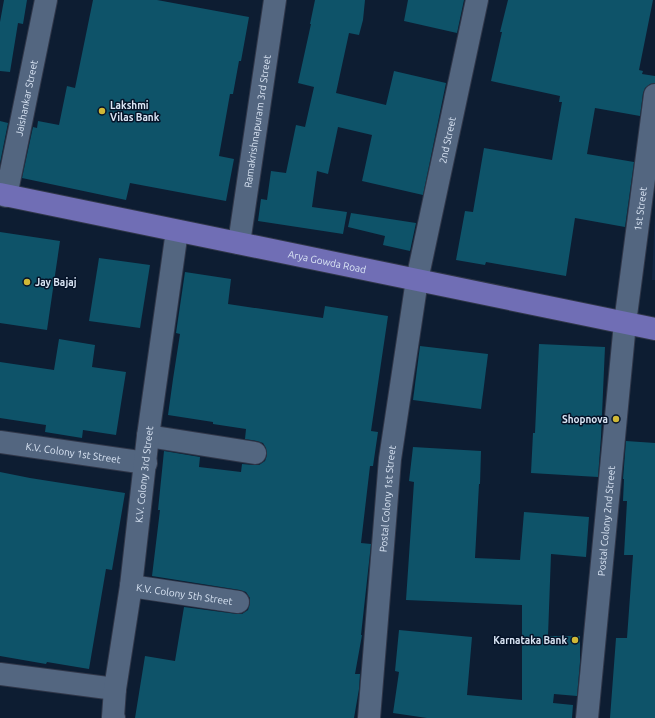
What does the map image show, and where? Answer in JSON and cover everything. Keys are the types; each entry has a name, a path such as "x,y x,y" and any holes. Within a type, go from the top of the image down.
{"main road":[{"name":"Arya Gowda Road","path":"3,195 655,329"}],"street":[{"name":"Jaishankar Street","path":"3,195 46,0"},
{"name":"Ramakrishnapuram 3rd Street","path":"238,243 275,0"},
{"name":"2nd Street","path":"417,280 477,0"},
{"name":"1st Street","path":"625,323 648,204 655,95"},
{"name":"K.V. Colony 3rd Street","path":"113,718 115,689 131,586 148,436 176,231"},
{"name":"Postal Colony 1st Street","path":"369,718 390,459 417,280"},
{"name":"Postal Colony 2nd Street","path":"587,718 625,323"},
{"path":"148,436 255,453"},
{"name":"K.V. Colony 1st Street","path":"0,442 146,463"},
{"name":"K.V. Colony 5th Street","path":"131,586 238,602"},
{"path":"0,674 115,689"}],"shaded area":[{"path":"655,209 655,280 652,280"}],"building":[{"path":"4,0 27,0 23,24 18,23 10,72 0,71 0,22"},
{"path":"93,0 157,0 249,17 233,94 230,94 219,156 234,159 226,201 130,183 126,200 22,178 33,127 37,128 38,121 59,125 67,86 75,88"},
{"path":"315,0 365,0 363,20 359,35 349,33 336,93 386,105 394,71 446,83 423,195 362,181 372,135 338,127 328,174 317,171 312,207 347,212 343,234 258,221 261,199 267,200 271,171 286,173 296,125 305,127 314,87 298,83"},
{"path":"408,0 464,0 457,33 404,21"},
{"path":"508,0 653,0 639,70 643,71 642,74 655,76 655,83 650,84 645,88 640,116 595,108 587,154 634,162 625,227 575,218 566,276 486,262 485,265 456,260 465,211 473,212 484,148 552,160 562,102 559,102 560,96 491,81 502,32 500,32"},
{"path":"0,121 8,123 0,163"},
{"path":"351,213 416,223 410,251 383,245 385,236 348,227"},
{"name":"Jay Bajaj","path":"0,232 60,241 47,330 0,323"},
{"path":"99,258 150,265 140,328 89,321"},
{"path":"185,272 231,279 228,304 323,318 325,306 388,316 371,431 378,432 373,466 370,466 361,543 371,544 362,635 355,674 360,674 354,718 135,718 145,656 175,661 184,607 242,614 248,610 250,603 250,598 246,592 240,590 152,576 160,510 158,510 164,451 200,457 199,467 241,472 242,464 259,465 265,461 267,455 266,448 263,443 245,439 246,429 168,415 180,334 176,333"},
{"path":"59,339 95,345 92,367 126,372 116,435 83,430 82,438 45,432 46,425 0,418 0,362 54,370"},
{"path":"539,344 605,347 598,477 531,473 533,433 535,433"},
{"path":"420,346 488,354 481,409 413,400"},
{"path":"626,441 655,443 655,718 610,718 616,638 627,638 633,555 624,555 627,501 623,501 623,479"},
{"path":"413,447 481,451 475,558 520,560 524,512 589,517 586,557 551,554 548,636 580,636 580,662 577,696 554,694 553,703 573,705 572,718 427,718 393,713 399,672 395,671 399,630 472,637 467,695 522,700 522,605 406,600 414,482 409,481"},
{"path":"0,472 125,493 112,570 106,569 89,669 47,662 46,664 0,656"}],"place":[{"name":"Lakshmi Vilas Bank","path":"102,111"},
{"name":"Jay Bajaj","path":"27,282"},
{"name":"Shopnova","path":"616,419"},
{"name":"Karnataka Bank","path":"575,640"}]}
